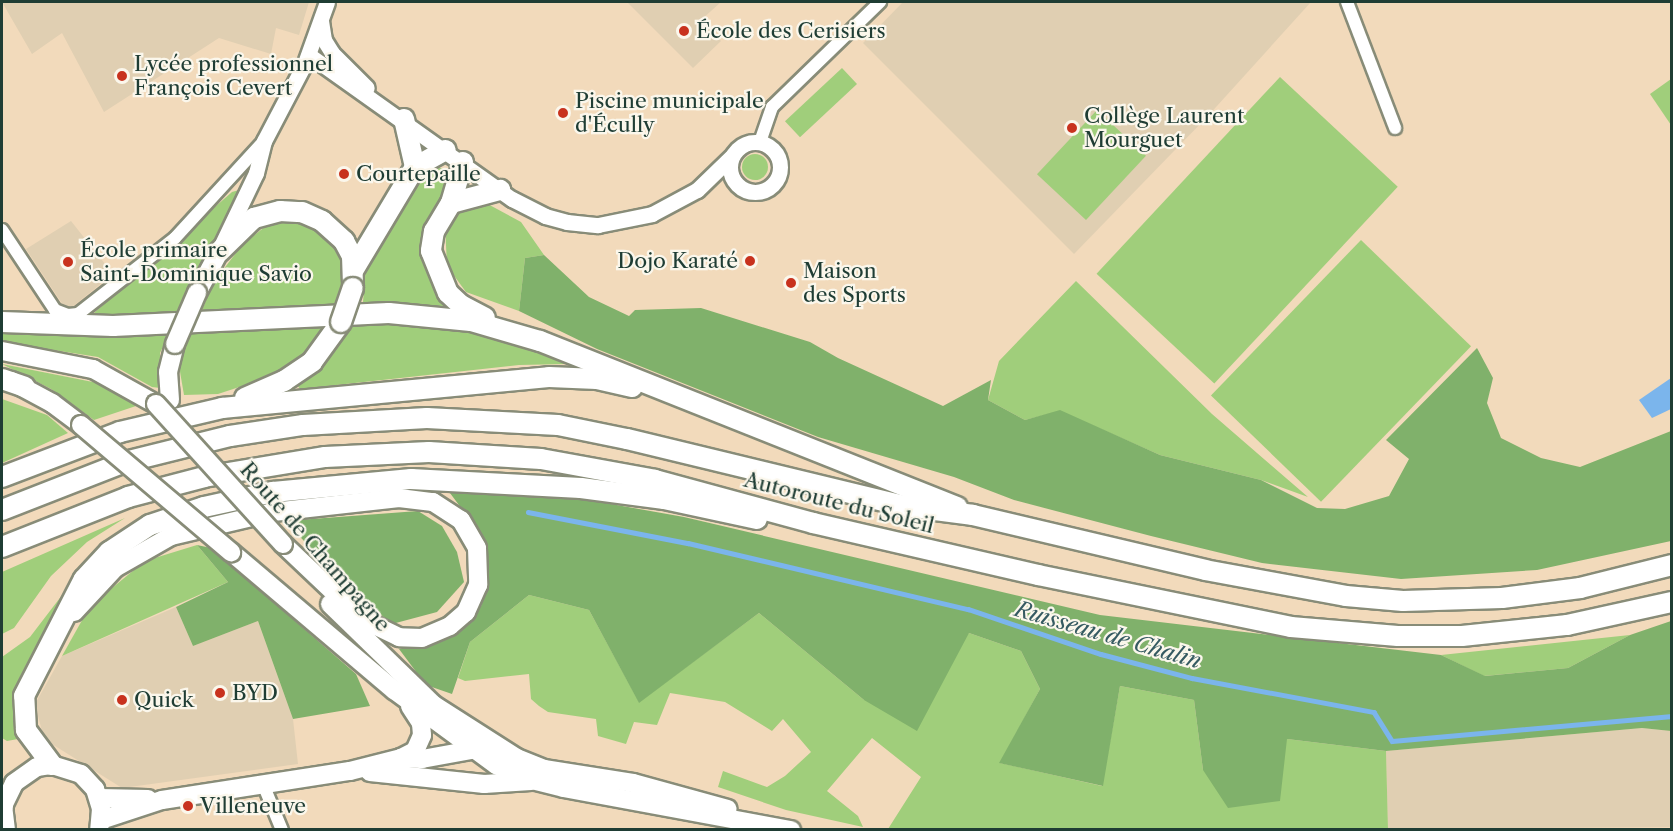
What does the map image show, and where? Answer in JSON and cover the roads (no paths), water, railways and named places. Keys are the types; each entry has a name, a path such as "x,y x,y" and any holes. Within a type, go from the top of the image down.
{"highway":[{"path":"404,119 415,167"},
{"path":"222,408 302,371 322,352 342,322 354,278 415,167 446,150"},
{"path":"463,162 451,203 434,231 431,251 448,293 472,312 690,402 910,485 973,514"},
{"path":"451,203 500,190"},
{"path":"219,252 254,218 292,211 312,215 332,228 349,248 354,278"},
{"path":"2,322 113,326 411,314 471,321 540,341"},
{"path":"2,477 120,432 222,408 549,376 597,379 690,402"},
{"path":"2,378 25,387"},
{"name":"Autoroute du Soleil","path":"2,510 126,462 230,436 303,425 427,418 558,425 903,506 973,514 1281,585 1403,601 1539,594 1671,565"},
{"name":"Autoroute du Soleil","path":"2,547 128,498 204,477 287,461 368,454 429,452 541,459 655,480 813,523 1203,612 1346,633 1462,636 1524,632 1620,616 1671,602"},
{"path":"52,765 31,740 22,717 24,696 84,579 109,552 150,525 204,507 273,492 373,480 460,480 602,490 748,519 813,523"}],"main road":[{"path":"6,352 93,369 163,402 175,344 197,293 219,252"},
{"name":"Route de Champagne","path":"25,387 81,425 394,690 470,748 532,780 793,830"},
{"name":"Route de Champagne","path":"163,402 177,423 283,544 330,604 394,669 464,727 517,758 544,769 684,795 793,830"},
{"path":"51,646 90,591 141,550 171,536 273,512 399,498 433,502 454,513 473,537 479,557 478,585 466,612 450,626 422,638 399,637 354,612 283,544"},
{"path":"394,690 421,723 420,744 401,758"},
{"path":"99,798 162,800 350,771 401,758 422,759 470,748 517,758"},
{"path":"6,830 3,797 24,774 52,765 81,774 99,798 100,825 162,800"},
{"path":"350,771 484,784 532,780"}],"street":[{"path":"219,252 256,173 264,141 309,55 327,2"},
{"path":"760,142 765,122 775,104 813,65 822,61 880,2"},
{"path":"1347,2 1395,128"},
{"path":"321,21 324,40 332,53 404,119"},
{"path":"309,55 404,119 500,190 545,216 598,225 638,219 697,190 720,182 735,183 754,193 767,189 777,179 779,159 770,147 760,142 742,146 697,190"},
{"path":"2,230 55,310 68,315 78,314 175,238 264,141"},
{"path":"732,156 730,170 735,183"},
{"path":"263,784 282,830"}],"water":[{"path":"1671,378 1671,409 1652,418 1639,400"}],"waterway":[{"name":"Ruisseau de Chalin","path":"528,512 688,543 968,609 1101,654 1192,678 1374,712 1392,741 1672,716"}],"place":[{"name":"École des Cerisiers","path":"684,31"},
{"name":"Lycée professionnel François Cevert","path":"122,76"},
{"name":"Piscine municipale d'Écully","path":"563,113"},
{"name":"Collège Laurent Mourguet","path":"1072,128"},
{"name":"Courtepaille","path":"344,174"},
{"name":"Dojo Karaté","path":"750,261"},
{"name":"École primaire Saint-Dominique Savio","path":"68,262"},
{"name":"Maison des Sports","path":"791,283"},
{"name":"BYD","path":"220,693"},
{"name":"Quick","path":"122,700"},
{"name":"Villeneuve","path":"188,806"}]}
